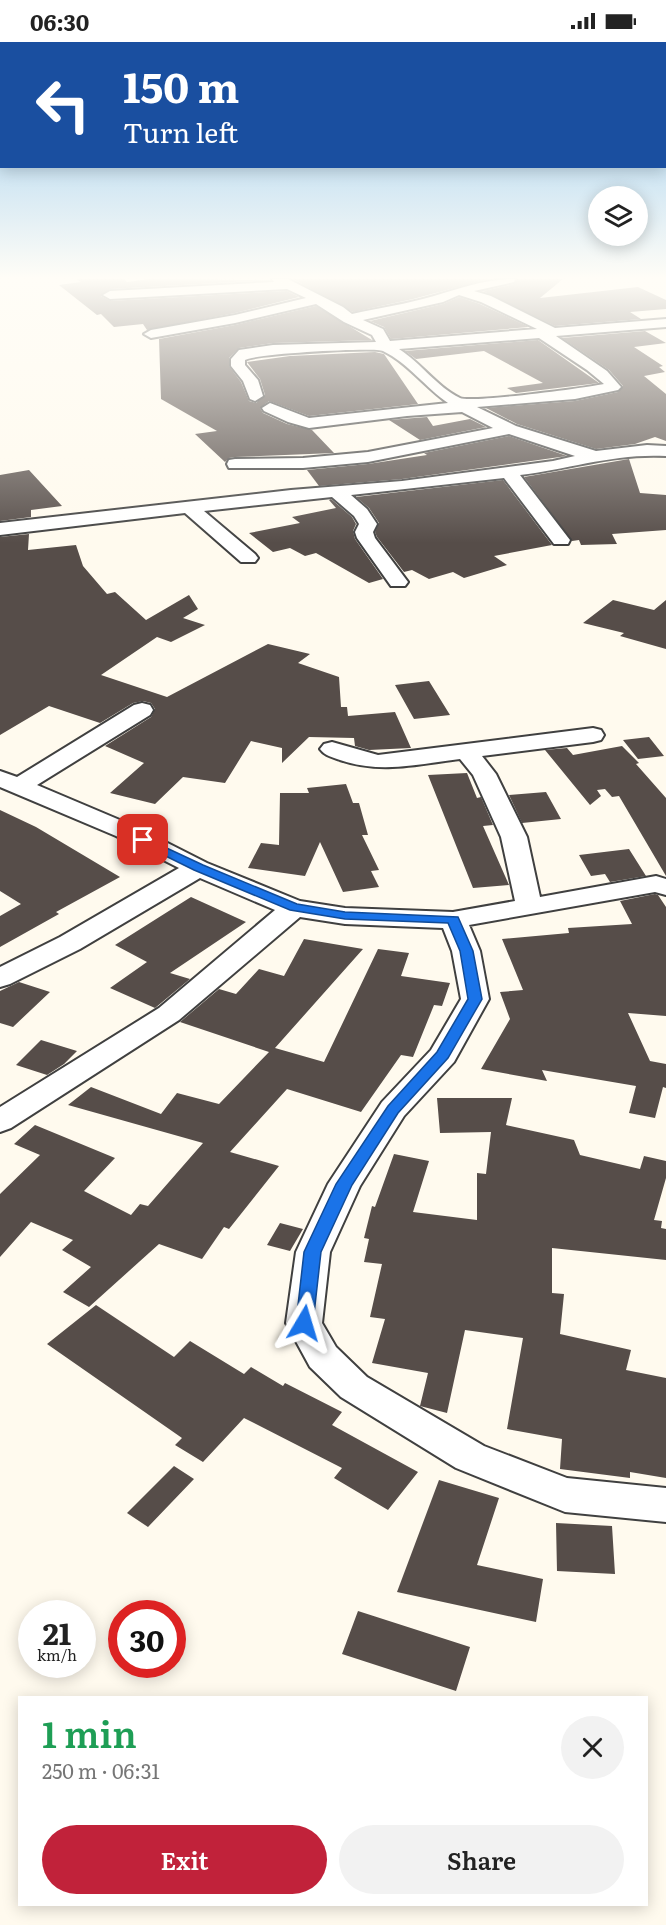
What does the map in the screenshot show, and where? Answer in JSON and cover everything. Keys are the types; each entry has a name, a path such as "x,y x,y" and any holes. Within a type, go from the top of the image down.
{"street":[{"path":"239,367 250,380 255,396"},
{"path":"415,367 433,386 461,406 506,430 594,456"},
{"path":"270,408 309,423 575,394 613,387 611,381 594,367"},
{"path":"235,464 303,463 368,457 506,430"},
{"path":"0,529 291,495 338,493 553,466 594,456 647,450 666,451"},
{"path":"508,471 561,540"},
{"path":"338,493 361,513 368,524 364,532 366,538 398,582"},
{"path":"190,508 248,558"},
{"path":"9,782 142,710"},
{"path":"332,749 363,760 378,762 593,735"},
{"path":"465,750 484,774 514,837 529,906"},
{"path":"9,782 125,831 198,868 294,908 345,916 453,920 656,884 666,887"},
{"path":"0,978 70,943 198,868"},
{"path":"0,1121 169,1014 294,908"},
{"path":"453,920 466,951 475,999 443,1055 393,1109 344,1184 313,1252 304,1323 323,1357 354,1387 470,1457 565,1495 666,1505"}],"building":[{"path":"160,367 230,367 241,382 249,401 256,403 265,395 260,379 251,367 393,367 418,404 309,416 269,401 260,408 263,413 287,424 312,430 334,453 235,457 225,462 195,434 217,431 161,399"},
{"path":"513,367 576,367 599,383 516,393 507,388 543,383"},
{"path":"604,367 660,367 665,372 644,376 666,394 666,441 655,437 635,444 596,449 517,424 486,408 575,401 618,392 623,386"},
{"path":"427,417 433,426 470,419 486,427 420,440 389,420"},
{"path":"509,436 567,456 402,479 319,486 307,470 427,455 424,453"},
{"path":"629,459 640,493 666,495 666,530 612,534 617,544 581,545 579,540 572,541 524,477"},
{"path":"29,470 62,506 31,510 31,517 0,521 0,475"},
{"path":"503,480 552,545 494,556 507,565 464,578 453,572 429,579 412,570 404,572 377,537 375,532 379,523 369,508 356,497"},
{"path":"331,499 352,517 356,524 353,531 355,539 383,579 369,583 316,553 305,556 290,548 273,552 249,533 300,523 292,517 336,508 329,500"},
{"path":"29,534 28,550 76,545 83,566 107,594 115,592 146,620 189,595 198,609 183,618 205,625 171,642 157,637 101,675 167,697 268,644 310,654 298,663 339,677 341,707 347,707 348,716 395,712 411,748 369,750 355,746 354,738 309,737 282,763 282,748 251,741 225,783 183,777 155,804 110,793 144,763 105,746 151,717 155,709 151,703 143,701 133,703 100,723 49,706 0,735 0,537"},
{"path":"613,600 654,610 666,600 666,649 620,636 624,633 583,623"},
{"path":"429,681 450,715 414,719 395,685"},
{"path":"649,737 664,756 638,759 623,740"},
{"path":"622,746 639,763 636,764 666,798 666,876 619,796 612,797 605,789 597,790 601,796 590,805 545,750 567,748 573,755"},
{"path":"467,773 477,798 481,797 493,825 483,826 509,885 473,888 428,775"},
{"path":"346,784 353,803 359,803 368,835 362,835 379,870 371,871 379,887 343,892 320,842 305,876 248,868 261,843 279,845 280,793 309,793 307,788"},
{"path":"546,792 561,819 522,823 509,795"},
{"path":"0,810 36,827 120,877 56,912 59,914 0,947 0,916 21,904 0,891"},
{"path":"629,849 646,876 610,882 605,874 591,876 579,855"},
{"path":"655,894 666,907 666,1016 628,1013 650,1061 666,1064 666,1088 663,1087 655,1118 629,1113 636,1086 542,1070 547,1081 481,1069 510,1019 500,992 523,990 502,939 569,933 568,928 632,924 620,901"},
{"path":"191,897 246,922 170,973 190,979 155,1008 110,988 147,962 115,945"},
{"path":"304,939 363,949 275,1048 324,1062 378,949 409,953 401,976 450,983 442,1006 434,1005 413,1057 401,1055 361,1112 287,1089 230,1152 279,1166 229,1229 224,1227 202,1259 159,1244 89,1307 63,1292 91,1267 62,1250 73,1240 31,1222 0,1257 0,1194 40,1155 14,1144 35,1125 115,1158 84,1191 131,1215 140,1204 148,1206 203,1143 68,1105 91,1087 161,1114 177,1093 219,1104 269,1052 180,1022 219,989 236,994 259,969 284,976"},
{"path":"19,982 50,992 13,1027 0,1023 0,991"},
{"path":"41,1040 77,1051 64,1064 47,1075 16,1065"},
{"path":"437,1098 512,1098 506,1125 574,1140 580,1155 640,1169 644,1156 666,1161 666,1178 654,1220 662,1221 661,1228 666,1229 666,1260 552,1248 552,1293 564,1294 560,1334 631,1350 626,1370 666,1378 666,1478 630,1472 630,1478 560,1469 562,1439 507,1429 523,1338 465,1330 447,1413 420,1406 428,1373 372,1363 385,1319 370,1317 382,1264 364,1262 369,1239 364,1238 372,1206 375,1207 394,1154 429,1161 413,1212 477,1220 477,1173 486,1174 491,1132 440,1133"},
{"path":"280,1223 303,1229 290,1251 267,1245"},
{"path":"96,1305 174,1357 190,1341 244,1374 251,1367 283,1386 285,1383 342,1412 332,1425 418,1472 388,1510 334,1478 342,1468 244,1418 203,1462 175,1445 182,1438 47,1344"},
{"path":"174,1466 194,1479 148,1527 127,1513"},
{"path":"439,1480 499,1498 477,1565 543,1579 536,1622 397,1592"},
{"path":"556,1523 612,1526 615,1574 557,1571"},
{"path":"358,1611 470,1647 456,1691 342,1654"}],"route":[{"path":"143,840 198,868 294,908 345,916 453,920 466,951 475,999 443,1055 393,1109 344,1184 313,1252 304,1323"}]}
